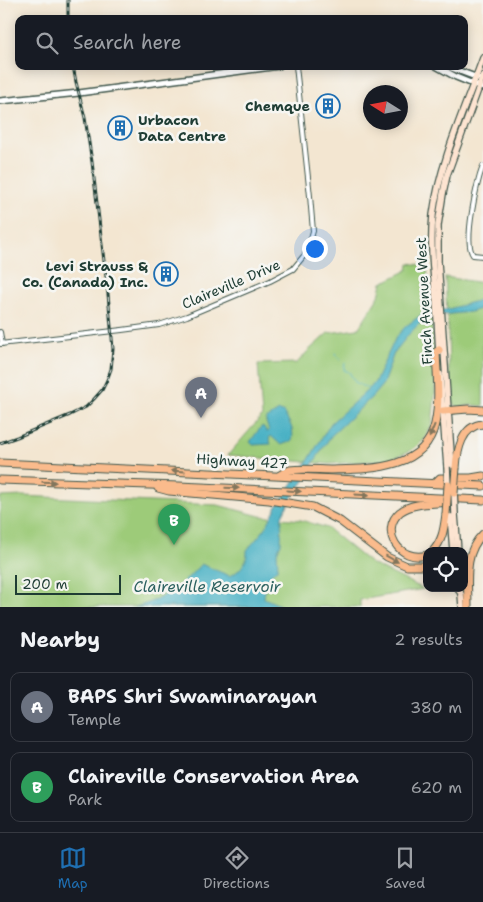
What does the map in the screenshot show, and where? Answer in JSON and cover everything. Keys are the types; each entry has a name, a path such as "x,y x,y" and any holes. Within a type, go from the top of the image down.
{"highway":[{"path":"280,475 289,470 367,469 391,465 418,452 431,436 436,422 436,352 439,350"},
{"path":"446,411 483,410"},
{"path":"454,493 452,468 458,447 463,436 470,428 483,424"},
{"name":"Highway 427","path":"0,463 483,486"},
{"path":"435,483 440,478 483,476"},
{"name":"Highway 427","path":"0,480 483,500"},
{"path":"148,485 168,491 306,505 340,521 394,561 407,566 423,566"},
{"path":"436,547 444,533 450,514 448,485"},
{"path":"423,556 412,556 397,547 392,534 395,518 400,512 413,506 467,500"},
{"path":"468,607 467,568 469,557 475,543 483,534"}],"main road":[{"name":"Finch Avenue West","path":"446,411 438,298 439,218 451,164 480,82 483,58"},
{"name":"Finch Avenue West","path":"440,329 439,350 452,468 448,485"},
{"path":"453,547 450,514 454,493"},
{"path":"450,514 457,547"},
{"path":"460,592 462,607"}],"street":[{"path":"0,101 79,93 249,70"},
{"name":"Claireville Drive","path":"1,344 159,325 187,316 270,281 293,268 306,252 313,231 296,70"},
{"path":"443,70 456,77 480,82"},
{"path":"454,70 480,82"},
{"path":"483,166 479,176 471,216 470,245 470,251 473,255 483,256"},
{"path":"0,332 1,344"}],"green space":[{"path":"409,263 427,266 435,365 435,395 432,425 424,440 412,450 388,460 329,464 228,455 262,416 258,364 297,363 328,333 358,329 379,296 382,283 408,270"},
{"path":"445,277 483,283 483,406 458,407 451,400"},
{"path":"23,496 218,505 260,516 301,520 327,528 370,563 423,589 360,600 360,607 0,607 0,497"}],"water":[{"name":"Claireville Reservoir","path":"483,299 483,308 470,312 433,316 419,324 394,353 383,384 331,436 314,462 282,516 281,544 277,552 278,568 269,577 265,590 264,598 284,607 135,607 155,600 171,591 201,564 230,576 237,572 245,562 247,550 265,529 277,506 331,423 375,382 396,337 406,326 425,313 449,309"},
{"path":"279,411 283,412 291,426 293,433 292,441 281,445 271,436 269,438 271,444 253,445 250,442 260,428 263,426 267,432 269,431 266,419"}],"waterway":[{"path":"335,353 345,363 344,370 349,372 355,382 368,389"}],"railway":[{"path":"68,0 68,15"},
{"path":"0,443 86,407 102,390 111,369 113,349 108,294 92,162 85,118 74,70"}],"place":[{"name":"Chemque","path":"328,106"},
{"name":"Urbacon Data Centre","path":"120,128"},
{"name":"Levi Strauss & Co. (Canada) Inc.","path":"166,274"},
{"name":"BAPS Shri Swaminarayan","path":"201,418"},
{"name":"Claireville Conservation Area","path":"174,545"}]}
